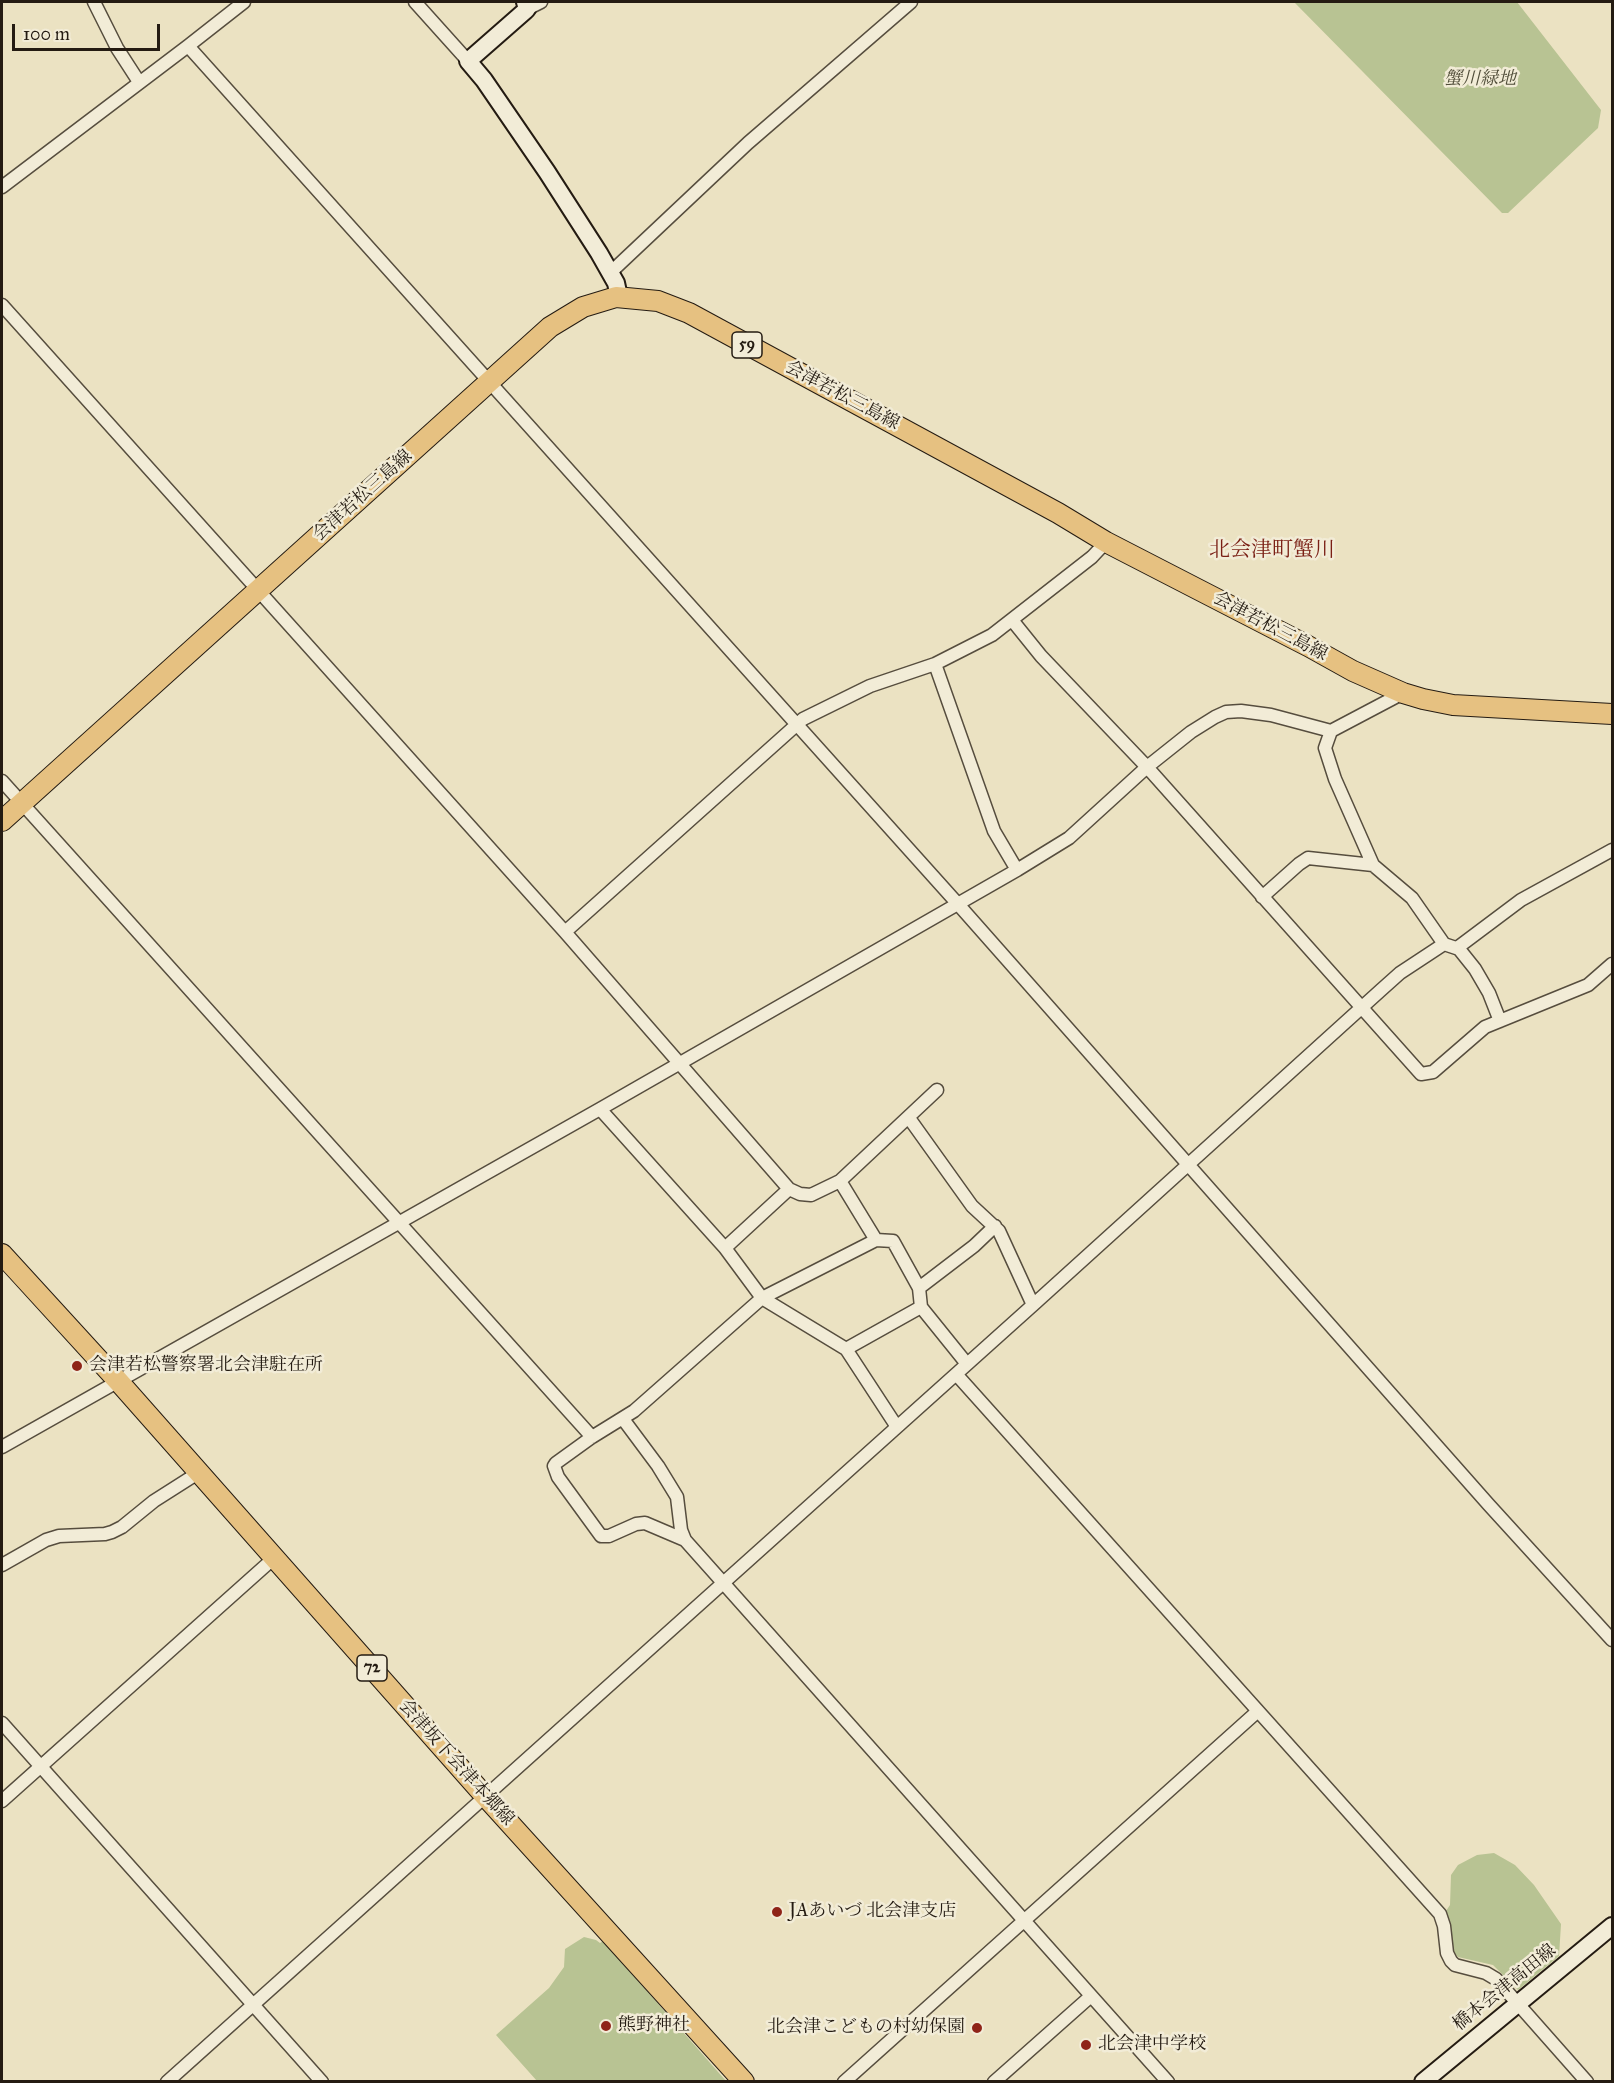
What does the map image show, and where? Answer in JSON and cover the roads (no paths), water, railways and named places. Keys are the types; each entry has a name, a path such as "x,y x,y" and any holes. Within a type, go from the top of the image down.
{"main road":[{"name":"会津若松三島線","path":"2,821 550,327 583,307 616,297 658,301 689,313 1058,513 1106,542 1353,671 1403,693 1453,705 1612,714"},
{"name":"会津坂下会津本郷線","path":"2,1254 119,1382 484,1795 744,2082"}],"street":[{"path":"94,2 117,48 139,82"},
{"path":"2,187 244,2"},
{"path":"415,2 484,80 547,172 610,273 617,287 616,297"},
{"path":"610,273 748,143 910,2"},
{"path":"468,61 531,4"},
{"path":"189,46 1190,1164 1489,1505 1612,1641"},
{"path":"2,305 565,932 789,1189 800,1194 811,1195 840,1181 937,1090"},
{"path":"565,932 803,719 870,686 935,664 992,635 1092,557 1106,542"},
{"path":"1012,620 1041,656 1147,767 1421,1074 1433,1072 1485,1027 1588,985 1612,964"},
{"path":"935,664 994,831 1017,870"},
{"path":"1403,693 1332,731 1325,748 1335,779 1373,865 1412,898 1444,944 1457,948 1475,969 1490,993 1500,1021"},
{"path":"2,1447 399,1224 1017,870 1069,838 1147,767 1191,732 1226,712 1241,711 1271,715 1332,731"},
{"path":"2,782 592,1437"},
{"path":"1457,948 1521,900 1612,850"},
{"path":"1262,897 1308,858 1373,865"},
{"path":"167,2082 1400,974 1444,944"},
{"path":"600,1109 725,1248 762,1298 846,1349 897,1427"},
{"path":"909,1118 972,1206 995,1226 1007,1244 1033,1305"},
{"path":"840,1181 876,1240"},
{"path":"725,1248 789,1189"},
{"path":"919,1288 958,1259 995,1226"},
{"path":"685,1540 645,1523 636,1524 609,1536 601,1536 558,1477 554,1466 592,1437 623,1419 762,1298 876,1240 893,1241 919,1288 921,1307 967,1364"},
{"path":"846,1349 921,1307"},
{"path":"956,1374 1440,1914 1444,1926 1447,1953 1451,1962 1486,1973 1496,1979 1587,2082"},
{"path":"623,1419 658,1466 677,1497 681,1530 685,1540 1168,2082"},
{"path":"2,1565 52,1538 112,1532 198,1473"},
{"path":"2,1801 274,1558"},
{"path":"844,2082 1258,1711"},
{"path":"2,1723 322,2082"},
{"name":"橋本会津高田線","path":"1423,2082 1612,1926"},
{"path":"994,2082 1091,1996"}],"place":[{"name":"会津若松警察署北会津駐在所","path":"77,1366"},
{"name":"JAあいづ 北会津支店","path":"777,1912"},
{"name":"熊野神社","path":"606,2026"},
{"name":"北会津こどもの村幼保園","path":"977,2028"},
{"name":"北会津中学校","path":"1086,2045"}],"district":[{"name":"北会津町蟹川","path":"1272,551"}],"park label":[{"name":"蟹川緑地","path":"1480,80"}]}
